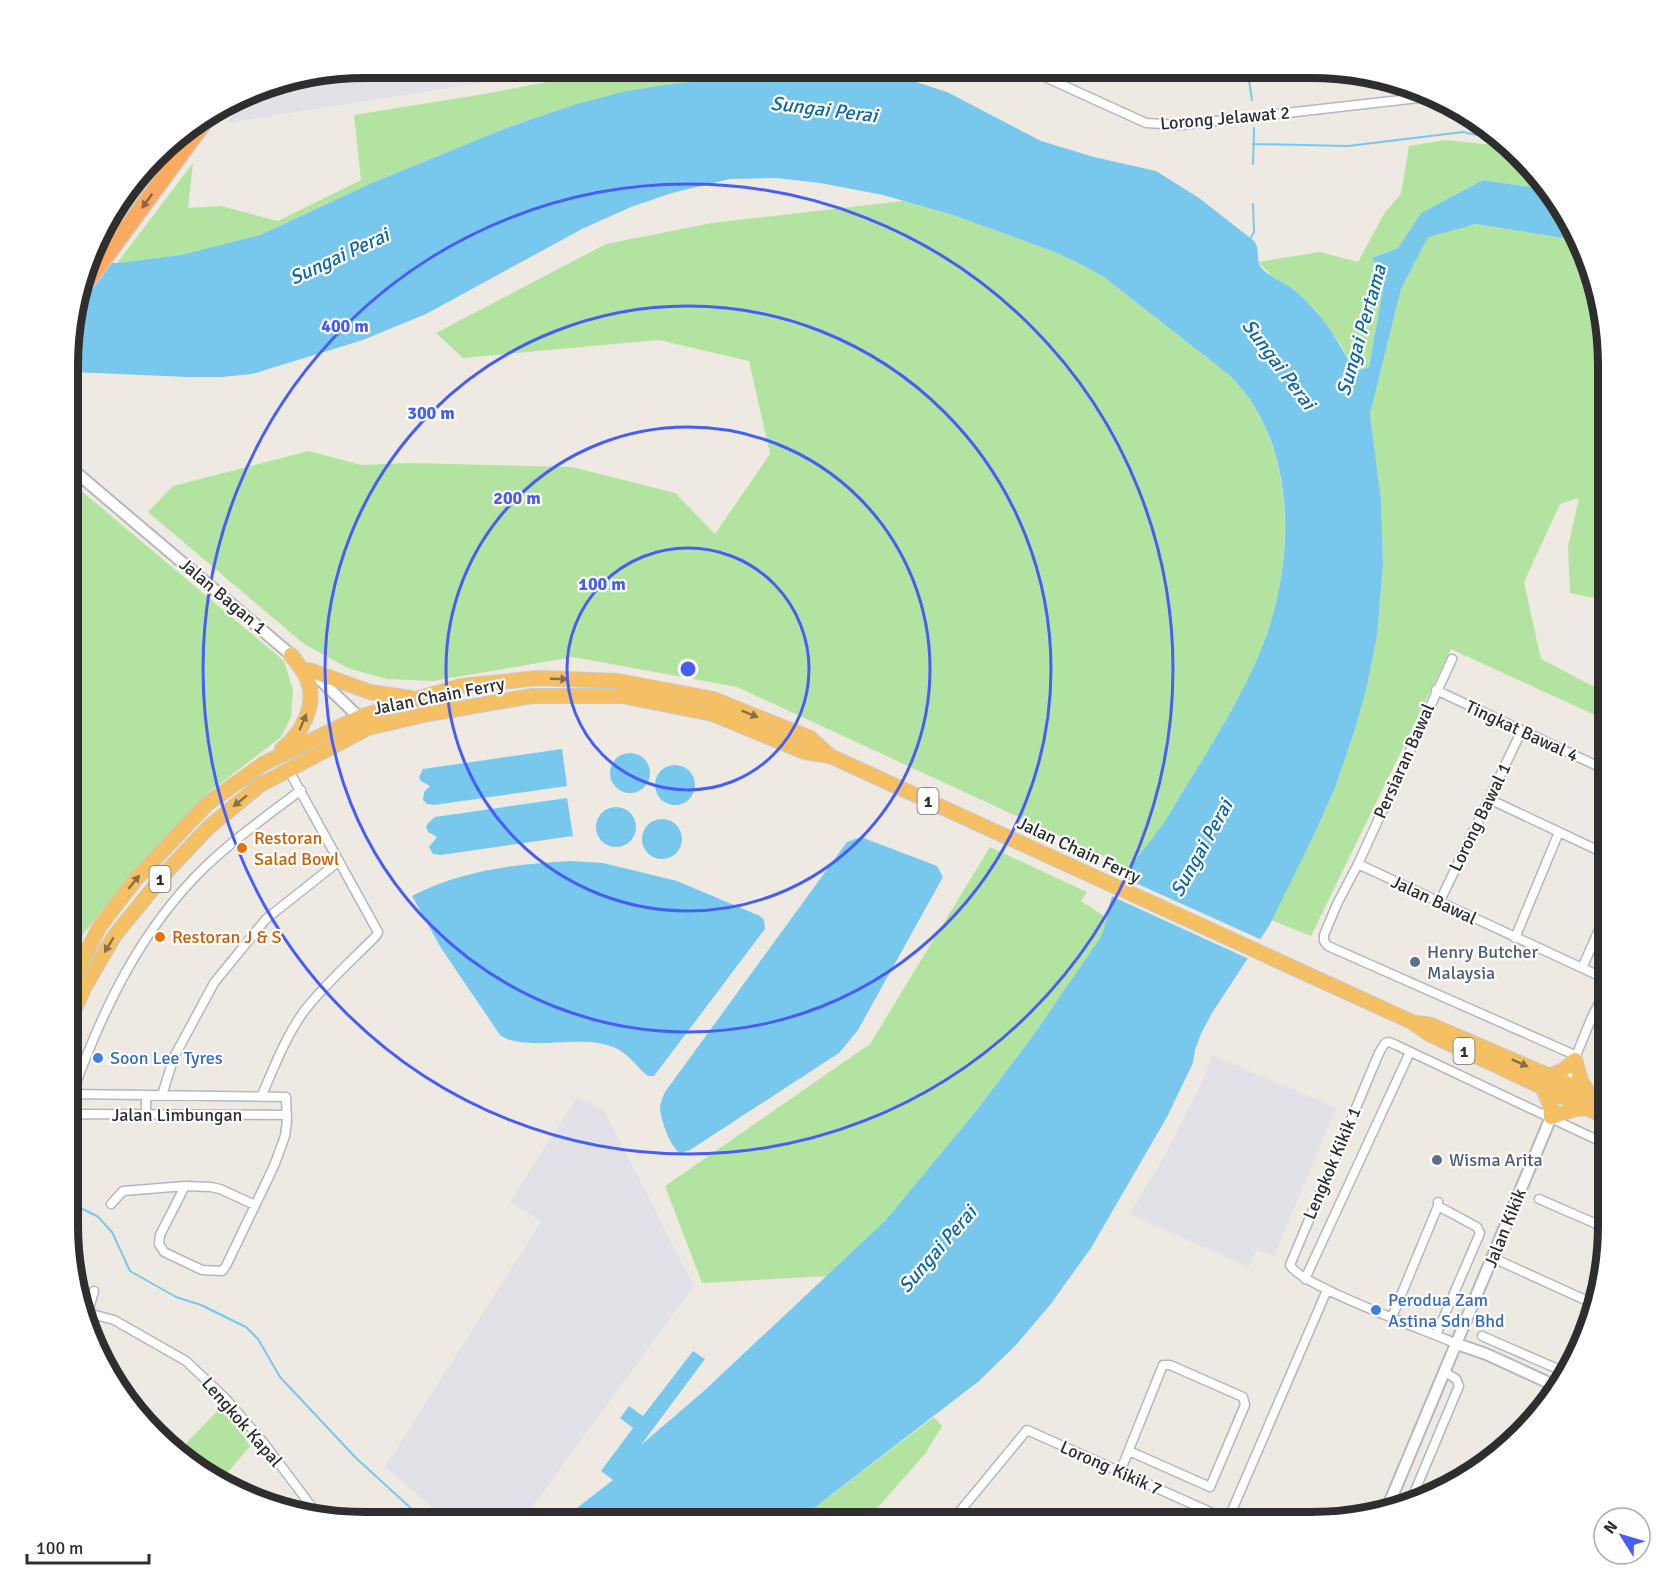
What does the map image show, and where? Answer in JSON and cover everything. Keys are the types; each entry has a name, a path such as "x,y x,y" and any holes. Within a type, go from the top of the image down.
{"highway":[{"path":"92,277 198,131"},
{"path":"263,764 293,741 309,707 308,679 291,655"},
{"path":"309,670 370,692 416,699"},
{"name":"Jalan Chain Ferry","path":"78,967 100,926 136,879 207,804 263,764 416,699 462,686 538,678 618,681 713,699 810,738 830,756"},
{"name":"Jalan Chain Ferry","path":"78,1002 115,935 169,868 223,815 260,785 364,723 532,696 622,696 713,714 805,752 830,756 1412,1022 1431,1025 1546,1082 1560,1097 1598,1113"},
{"path":"1576,1058 1546,1082 1551,1118 1575,1108 1586,1108"},
{"path":"1576,1058 1581,1081 1588,1092"},
{"name":"Jalan Chain Ferry","path":"1546,1082 1566,1083 1598,1096"}],"street":[{"name":"Lorong Jelawat 2","path":"1047,78 1146,123 1158,124 1181,125 1416,98"},
{"name":"Jalan Bagan 1","path":"78,474 309,670 364,723"},
{"name":"Persiaran Bawal","path":"1358,864 1452,659"},
{"name":"Tingkat Bawal 4","path":"1436,690 1598,767"},
{"name":"Lorong Bawal 1","path":"1439,903 1521,732"},
{"path":"261,1096 283,1048 304,1012 321,990 378,932 288,769"},
{"path":"78,1074 111,997 139,947 175,899 205,867 301,790"},
{"path":"1489,799 1598,850"},
{"path":"1515,938 1559,832"},
{"path":"162,1095 174,1057 214,983 266,919 338,862"},
{"name":"Jalan Bawal","path":"1358,864 1598,975"},
{"path":"1358,864 1324,935 1328,946 1576,1058"},
{"path":"1582,968 1598,932"},
{"name":"Jalan Kikik","path":"1390,1500 1598,1005"},
{"name":"Lengkok Kikik 1","path":"1389,1042 1410,1052 1305,1279 1294,1272 1290,1265 1379,1053 1385,1043 1389,1042"},
{"path":"1410,1052 1598,1140"},
{"name":"Jalan Limbungan","path":"78,1094 286,1097 287,1115 78,1114"},
{"path":"146,1095 146,1114"},
{"path":"185,1186 160,1235 159,1244 164,1252 202,1270 222,1271 255,1205 285,1136 287,1115"},
{"path":"111,1204 123,1191 185,1186 220,1189 255,1205"},
{"path":"1539,1199 1598,1225"},
{"name":"Jalan Kikik","path":"1392,1317 1438,1203 1477,1227 1480,1233 1436,1335"},
{"path":"1493,1258 1588,1300"},
{"path":"1305,1279 1457,1344 1486,1354 1551,1384"},
{"path":"1231,1512 1327,1290"},
{"path":"90,1306 94,1291"},
{"name":"Lengkok Kapal","path":"92,1314 114,1320 186,1361 226,1399 264,1442 310,1506"},
{"path":"1482,1336 1560,1370"},
{"path":"1486,1354 1493,1340"},
{"path":"1120,1472 1163,1365 1170,1365 1243,1397 1245,1405 1210,1486 1129,1451"},
{"path":"1415,1492 1459,1386 1456,1379 1445,1372"},
{"name":"Lorong Kikik 7","path":"959,1512 1027,1430 1207,1512"}],"shaded area":[{"path":"511,78 227,123 238,108 255,100 291,88 327,80"},
{"path":"1212,1055 1336,1108 1274,1256 1257,1250 1249,1267 1129,1214 1161,1163 1202,1083"},
{"path":"577,1097 603,1109 694,1286 528,1512 438,1512 385,1467 541,1222 510,1202"}],"green space":[{"path":"566,78 733,78 671,84 567,107 504,129 374,182 260,235 181,255 117,263 193,163 188,208 221,206 278,221 361,180 354,115"},
{"path":"1445,140 1495,145 1537,188 1483,180 1421,213 1398,248 1373,257 1385,277 1369,367 1354,373 1341,345 1316,310 1293,289 1272,276 1258,262 1320,252 1358,262 1385,212 1401,194 1409,146"},
{"path":"903,201 956,216 1057,253 1105,278 1228,374 1251,402 1268,434 1279,470 1284,507 1284,544 1280,582 1272,618 1260,652 1228,716 1153,840 1129,868 737,687 573,657 433,681 387,679 348,668 304,644 148,512 173,486 309,451 361,465 409,463 572,467 675,493 715,534 770,454 749,361 659,340 463,358 436,333 606,244 712,223"},
{"path":"1476,224 1563,238 1571,244 1583,273 1596,327 1598,365 1598,599 1570,593 1568,547 1579,498 1560,504 1524,582 1541,659 1598,689 1598,716 1451,649 1311,936 1271,920 1334,792 1366,691 1377,636 1383,564 1381,500 1370,414 1401,289 1428,236"},
{"path":"78,488 284,661 293,690 291,717 281,737 208,793 100,913 78,941"},
{"path":"990,847 1087,892 1081,901 1107,918 1105,930 1100,939 1033,1036 976,1111 885,1221 829,1276 702,1283 665,1186 870,1044"},
{"path":"223,1405 250,1446 225,1476 183,1447"},
{"path":"934,1417 942,1426 925,1454 874,1512 809,1512"}],"water":[{"name":"Sungai Perai","path":"733,78 910,80 947,92 1041,141 1094,157 1156,171 1199,198 1254,241 1261,267 1291,288 1314,309 1336,339 1354,372 1369,367 1385,277 1372,258 1398,248 1421,213 1483,180 1537,188 1560,221 1571,244 1563,238 1476,224 1428,237 1401,289 1370,414 1381,500 1383,564 1377,636 1366,691 1353,736 1334,791 1313,837 1269,926 1212,1013 1201,1034 1193,1063 1167,1117 1091,1248 1050,1305 1016,1345 979,1381 809,1512 572,1512 613,1480 601,1471 633,1428 620,1418 629,1406 643,1416 693,1351 705,1359 641,1445 705,1390 885,1221 976,1111 1033,1036 1100,938 1115,890 1167,818 1240,695 1260,652 1272,618 1285,544 1284,507 1279,470 1268,434 1252,402 1228,374 1105,278 1057,253 956,216 883,195 820,183 776,178 730,179 672,193 631,207 582,229 426,314 363,340 252,374 187,377 78,372 80,327 97,262 117,263 181,255 260,235 374,182 504,129 567,107 622,92"},
{"path":"562,749 567,786 434,805 427,804 423,800 424,792 430,786 421,781 419,777 423,769"},
{"path":"630,753 638,754 644,759 649,765 649,781 644,787 638,792 630,793 622,792 616,787 611,781 610,773 611,765 616,759 622,754"},
{"path":"675,765 689,771 695,785 689,799 675,805 661,799 655,785 661,771"},
{"path":"567,798 573,836 441,855 433,854 429,847 437,837 428,832 426,827 435,817"},
{"path":"616,807 630,813 636,827 630,841 616,847 602,841 596,827 602,813"},
{"path":"662,819 676,825 682,839 676,853 662,859 648,853 642,839 648,825"},
{"path":"861,837 937,866 943,877 858,1030 839,1053 690,1150 680,1153 669,1139 662,1118 660,1107 665,1092 847,842"},
{"path":"571,861 603,863 677,881 760,916 764,920 765,929 654,1076 648,1076 619,1050 600,1043 523,1042 510,1040 500,1035 441,948 412,896 470,874 530,864"}],"pier":[{"path":"1120,876 1262,940 1249,959 1109,895"}],"waterway":[{"path":"1249,78 1252,100"},
{"path":"1253,164 1254,128"},
{"path":"1253,144 1348,146 1463,132 1486,137"},
{"path":"1250,239 1254,232 1253,204"},
{"path":"78,1207 97,1216 112,1232 130,1271 176,1297 201,1305 246,1327 258,1339 280,1377 356,1458 415,1512"}],"place":[{"name":"Restoran Salad Bowl","path":"242,848"},
{"name":"Restoran J & S","path":"160,937"},
{"name":"Henry Butcher Malaysia","path":"1415,962"},
{"name":"Soon Lee Tyres","path":"98,1058"},
{"name":"Wisma Arita","path":"1437,1160"},
{"name":"Perodua Zam Astina Sdn Bhd","path":"1376,1310"}],"water label":[{"name":"Sungai Pertama","path":"1361,330"}]}
